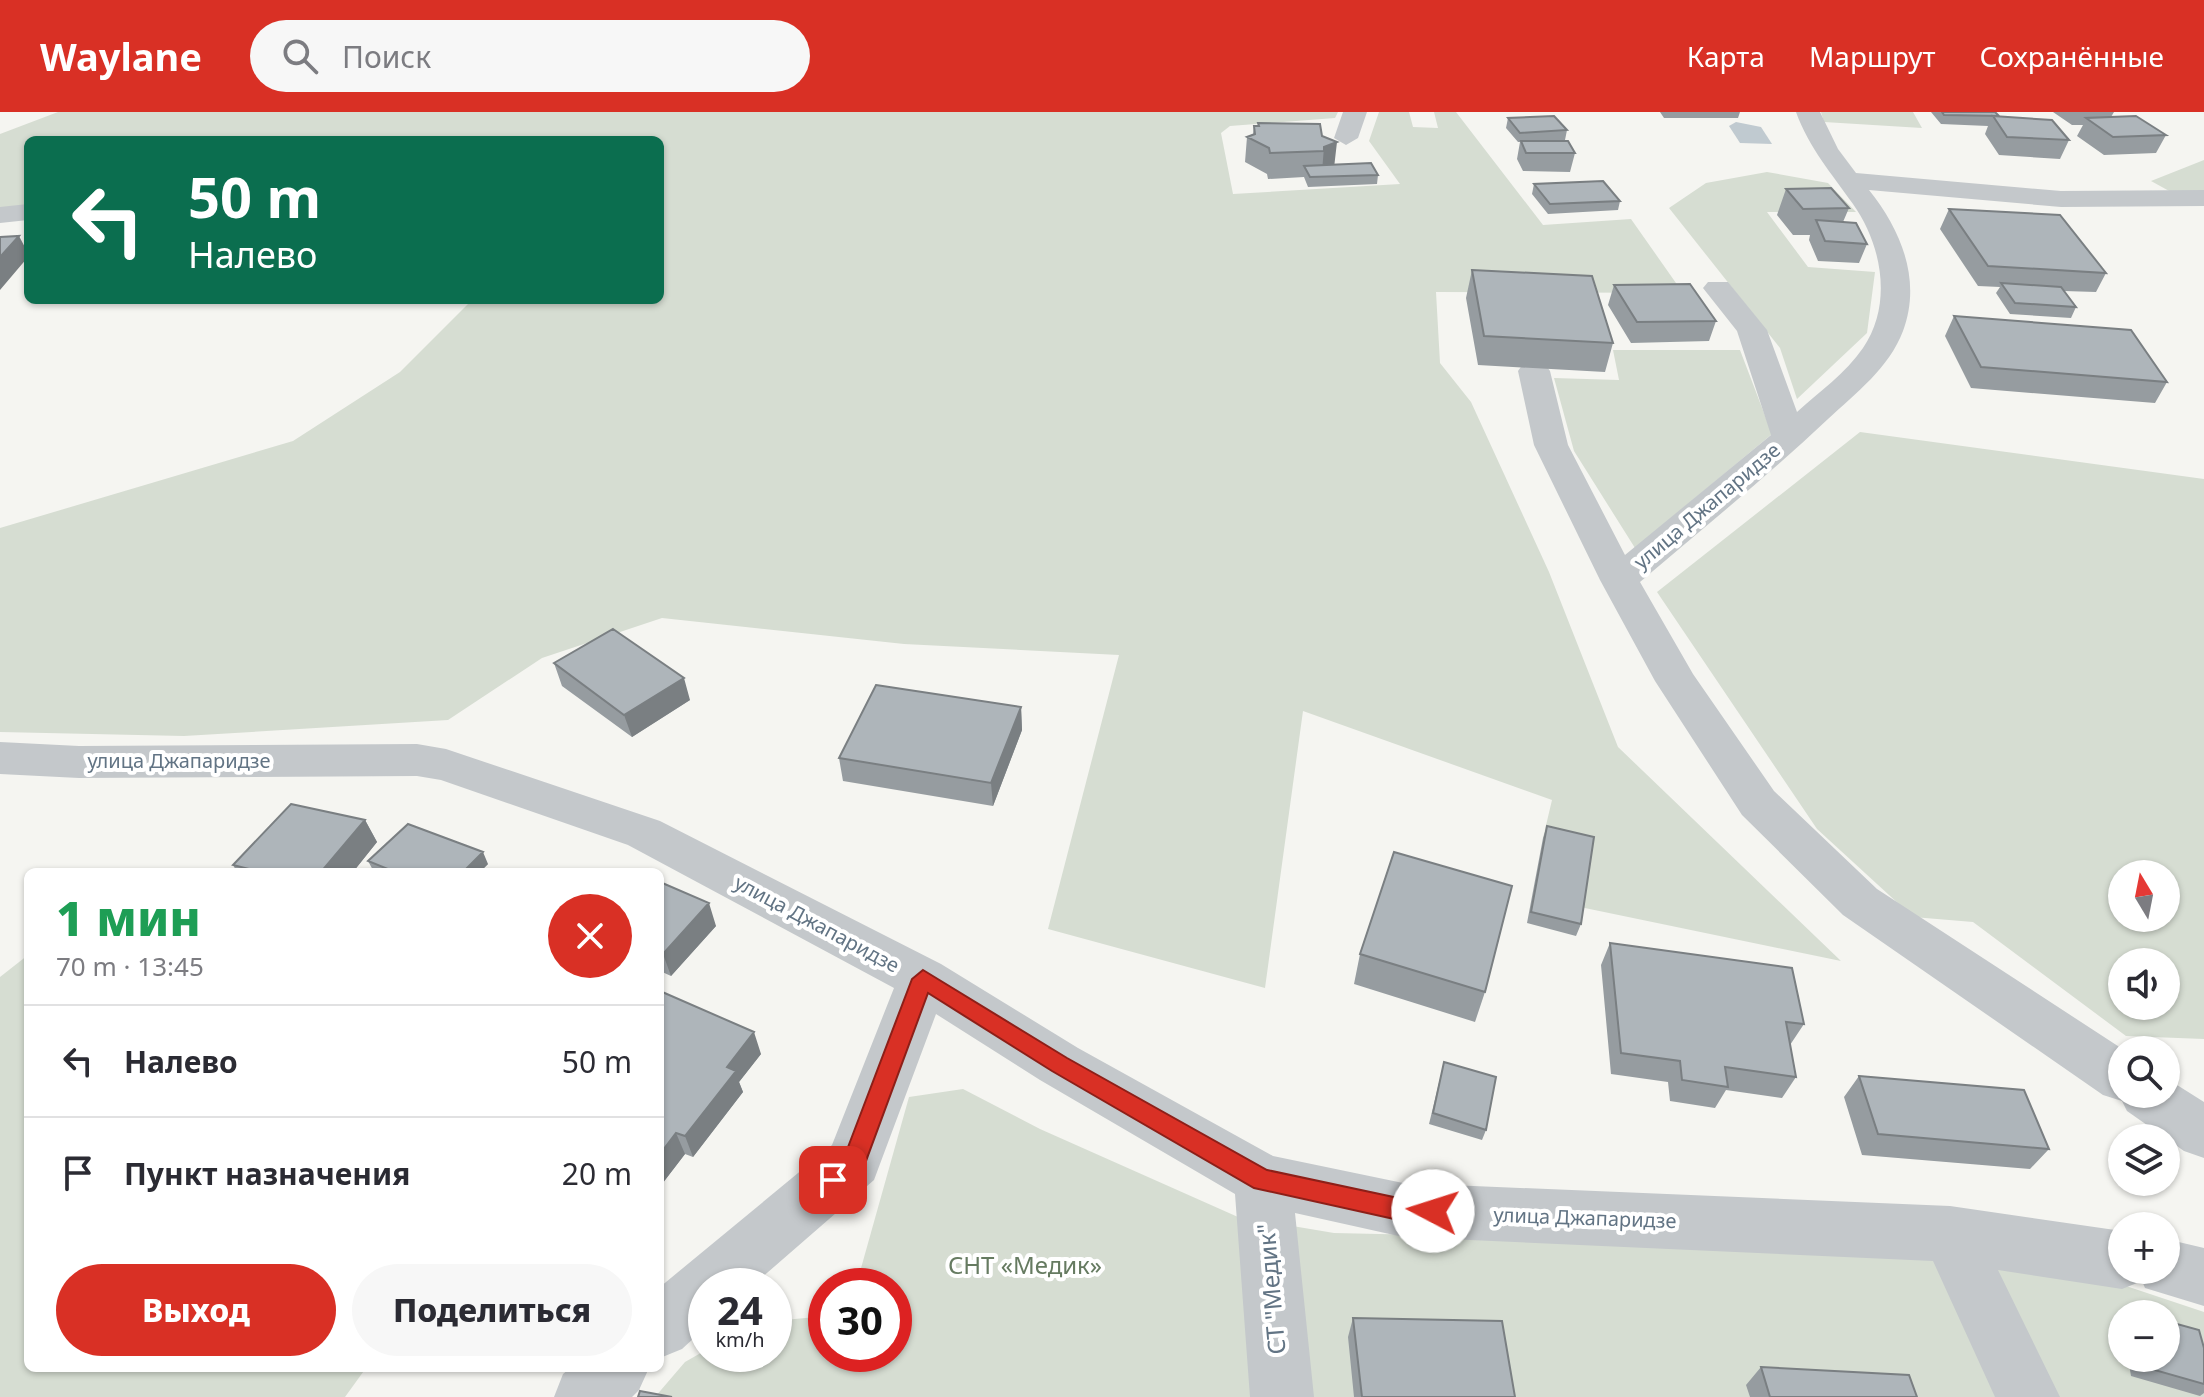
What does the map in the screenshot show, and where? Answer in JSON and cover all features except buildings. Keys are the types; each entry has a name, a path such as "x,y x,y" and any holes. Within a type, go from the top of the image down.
{"street":[{"path":"1346,138 1355,112"},
{"name":"улица Джапаридзе","path":"1808,112 1814,136 1864,200 1892,255 1896,307 1875,354 1789,437 1619,580 1676,681 1758,803 1860,902 2108,1069"},
{"path":"1846,180 2061,199 2204,198"},
{"path":"0,215 24,212"},
{"path":"1718,288 1752,330 1789,437"},
{"path":"1534,371 1551,445 1619,580"},
{"name":"улица Джапаридзе","path":"0,758 79,762 417,760 446,765 644,833 923,979 1059,1064 1263,1180 1403,1210 1950,1234 2108,1258"},
{"path":"729,1268 854,1162 923,979"},
{"path":"2167,1108 2204,1133"},
{"name":"СТ \"Медик\"","path":"1263,1180 1282,1397"},
{"path":"1950,1234 2028,1397"},
{"path":"2180,1271 2204,1277"},
{"path":"664,1324 688,1303"},
{"path":"586,1397 613,1372"}],"green space":[{"path":"58,112 1338,112 1335,118 1230,126 1221,133 1233,194 1400,184 1369,141 1379,112 1409,112 1413,127 1438,128 1434,112 1456,112 1543,225 1631,219 1683,293 1436,292 1440,363 1471,402 1549,572 1618,747 1841,961 1580,907 1543,838 1552,800 1303,711 1265,988 1048,929 1119,655 904,644 662,618 542,658 448,720 184,736 0,732 0,528 293,441 400,372 468,304 664,304 664,136 24,136 24,208 0,211 0,134"},
{"path":"1821,112 1913,112 1922,128 1824,122"},
{"path":"2204,160 2204,191 2171,192 2151,181"},
{"path":"1767,172 1828,183 1856,212 1767,212 1808,267 1875,272 1867,333 1797,399 1780,348 1669,208 1706,183"},
{"path":"1613,350 1740,350 1772,434 1635,548 1574,451 1554,378 1619,380"},
{"path":"1860,432 2204,479 2204,1039 2126,1036 1973,922 1913,917 1817,829 1657,592"},
{"path":"24,958 24,1372 363,1372 345,1397 0,1397 0,977"},
{"name":"СНТ «Медик»","path":"963,1089 1040,1129 1238,1217 1334,1233 1866,1245 2090,1274 2108,1280 2108,1284 2120,1284 2168,1300 2108,1300 2108,1372 2180,1372 2180,1304 2204,1312 2204,1397 655,1397 688,1360 688,1372 792,1372 792,1319 808,1318 808,1372 912,1372 912,1268 861,1268 909,1097"}],"shaded area":[{"path":"1736,122 1761,127 1772,144 1740,143 1729,126"}],"route":[{"path":"833,1180 854,1162 923,979 1059,1064 1263,1180 1403,1210 1433,1211"}]}
